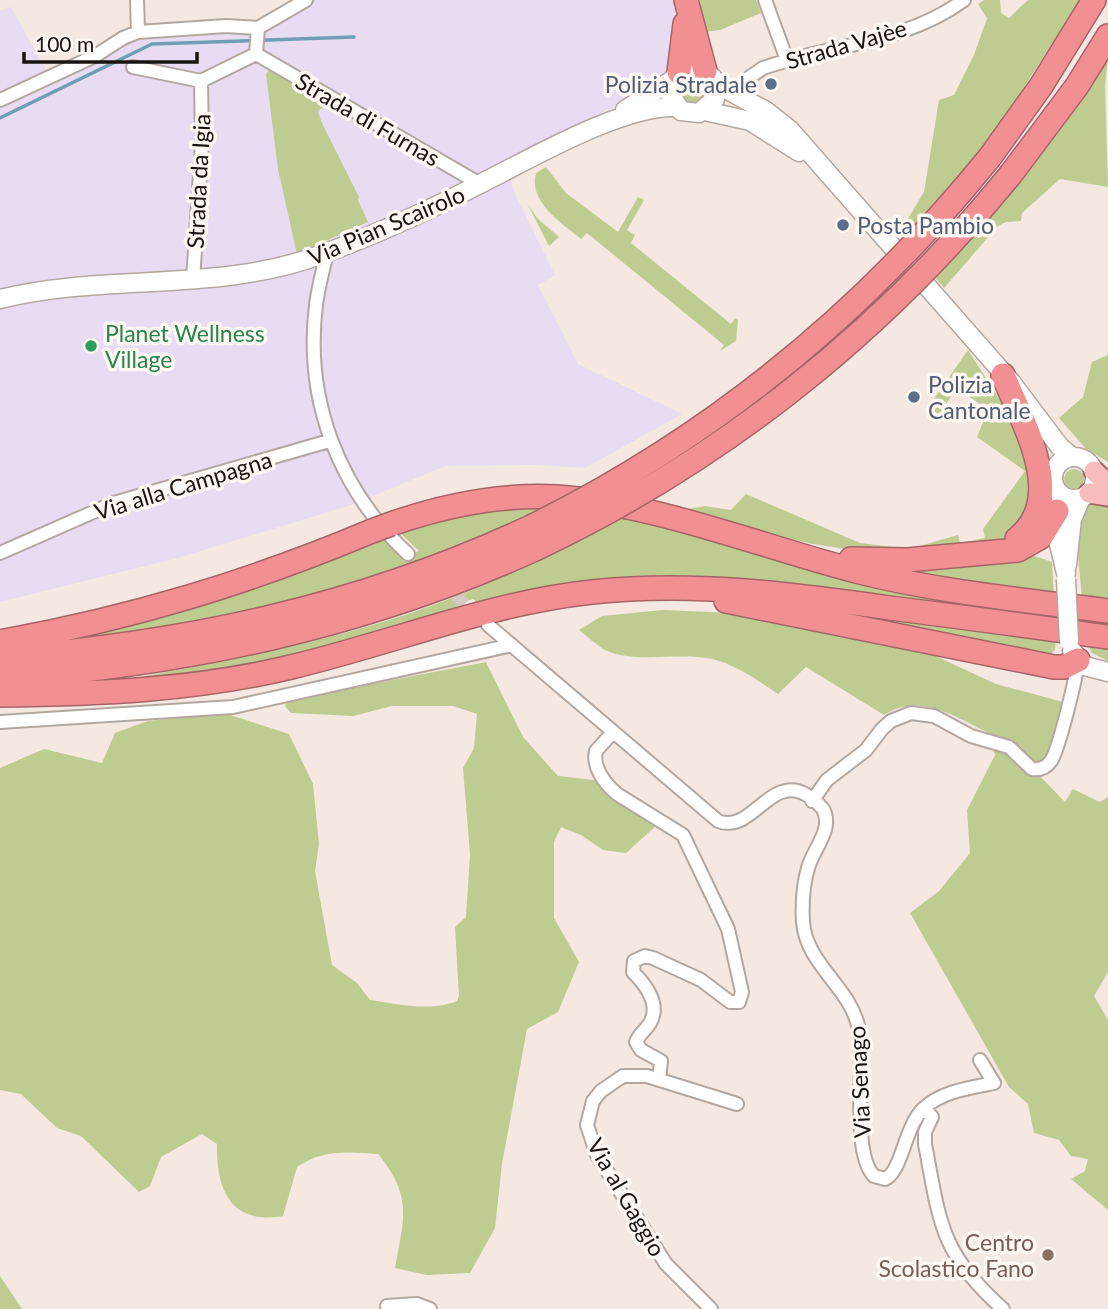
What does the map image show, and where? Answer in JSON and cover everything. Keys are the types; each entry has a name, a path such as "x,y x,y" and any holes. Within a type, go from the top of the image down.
{"highway":[{"path":"675,76 685,39 685,0"},
{"path":"685,0 710,77"},
{"path":"0,657 160,641 282,617 533,538 725,412 796,356 894,267 990,156 1041,86 1094,0"},
{"path":"0,678 163,661 285,637 404,602 533,538 656,485 732,435 790,392 853,340 925,272 1011,174 1077,86 1108,36"},
{"path":"993,551 1014,541 1030,527 1039,506 1041,488 1035,454 1000,370"},
{"path":"0,642 121,617 233,586 381,527 467,502 558,498 622,506 878,576 1108,611"},
{"path":"781,549 886,561 1018,550 1029,545 1045,531 1057,500"},
{"path":"0,695 127,691 230,680 321,660 470,616 590,593 664,588 743,590 1108,637"},
{"path":"590,593 725,601 1054,667 1064,667 1074,651"}],"main road":[{"path":"821,168 762,127 731,114 705,111 687,113 676,107 670,94 675,76 692,67 735,96 778,119 1000,370 1034,423 1064,462"},
{"name":"Via Pian Scairolo","path":"595,130 675,76"},
{"path":"705,111 715,99 710,77"},
{"name":"Via Pian Scairolo","path":"0,299 95,284 193,280 271,269 327,253 408,219 595,130 645,110 676,107"},
{"path":"1064,462 1085,461 1101,477 1095,480 1093,496 1072,519 1066,576"},
{"path":"1064,462 1053,478 1057,500 1058,540 1066,576 1074,651 1090,668 1108,672"},
{"path":"1057,500 1093,496"}],"street":[{"path":"137,0 138,32"},
{"path":"0,100 94,57 123,38 138,32 226,26 258,28 306,0"},
{"path":"765,0 787,60"},
{"name":"Strada Vajèe","path":"735,96 750,77 787,60 897,33 947,13 964,0"},
{"path":"256,54 258,28"},
{"name":"Strada da Igia","path":"133,67 201,81 256,54"},
{"name":"Strada di Furnas","path":"256,54 480,184"},
{"name":"Strada da Igia","path":"193,280 200,184 201,81"},
{"path":"327,253 316,305 314,332 320,404 329,441 347,478 372,517 408,554"},
{"name":"Via alla Campagna","path":"0,553 114,503 329,441"},
{"path":"488,625 723,824 743,821 774,794 797,792 812,801 827,780 866,750 891,721 911,713 934,716 971,736 1009,747 1032,769 1042,769 1051,761 1060,739 1074,651"},
{"path":"0,722 233,707 512,645"},
{"path":"613,732 594,757 601,774 617,794 683,835 728,929 742,992 739,1002 730,1002 701,980 653,958 645,956 634,961 633,972 647,985 654,1006 650,1023 636,1042 641,1050 661,1061 659,1079"},
{"name":"Via Senago","path":"812,801 825,813 826,828 808,867 804,929 817,959 844,994 858,1025 863,1157 874,1176 886,1179 896,1171 903,1143 924,1108"},
{"path":"980,1060 994,1083 949,1092 924,1108 932,1117 925,1132 925,1144 941,1226 953,1254 972,1281 1003,1309"},
{"name":"Via al Gaggio","path":"711,1309 666,1264 590,1140 589,1111 593,1101 610,1082 635,1074 737,1104"},
{"path":"387,1306 416,1304 430,1309"}],"shaded area":[{"path":"306,0 677,0 680,28 672,68 657,85 511,158 507,170 516,196 555,275 538,285 578,364 682,414 585,468 538,465 445,466 351,505 178,558 0,602 0,11 11,7 50,78 138,32 258,28"}],"green space":[{"path":"700,0 756,0 761,13 720,30 704,32"},
{"path":"984,0 1000,0 1001,13 1009,18 1028,0 1080,0 992,137 907,238 900,232 924,192 939,100 954,95 974,55 987,18 978,4"},
{"path":"1108,58 1105,85 1108,187 1060,179 1022,213 1021,221 1006,222 998,226 944,288 934,276 1065,122"},
{"path":"269,70 326,104 318,111 321,121 359,197 368,222 297,254 278,169 266,74"},
{"path":"693,77 702,81 706,90 702,99 693,103 684,99 680,90 684,81"},
{"path":"546,167 566,193 618,232 638,197 644,200 627,230 635,235 631,243 731,324 735,318 738,320 736,341 720,351 724,345 587,233 581,239 556,219 542,202 535,184 536,173"},
{"path":"527,203 537,218 559,237 549,246"},
{"path":"968,350 1009,414 1025,447 1028,447 1034,471 1034,508 1028,521 1017,531 1002,539 959,548 887,552 853,550 789,539 688,509 704,506 731,510 746,494 860,543 909,549 958,535 960,543 985,538 983,529 1025,471 977,437 988,410 960,390 955,390 939,415 929,406"},
{"path":"1108,355 1108,462 1086,449 1059,418 1083,397 1092,362"},
{"path":"1074,469 1081,472 1084,479 1081,486 1074,489 1067,486 1064,479 1067,472"},
{"path":"1092,502 1108,502 1108,603 1082,600 1078,533 1085,509"},
{"path":"552,506 440,555 301,600 205,621 61,641 380,536 403,557 419,551 397,530 451,513"},
{"path":"623,515 810,570 1055,610 1055,623 786,586 479,604 473,599 459,604 463,608 399,630 217,674 114,681 289,647 418,611 502,577"},
{"path":"1032,555 1052,562 1054,597 868,566"},
{"path":"765,599 1056,637 1055,650 1048,656"},
{"path":"663,610 757,614 914,646 996,684 1063,702 1055,742 1037,773 1065,802 1073,789 1100,802 1108,797 1108,972 1094,996 1108,1020 1108,1210 1071,1179 1085,1171 1088,1159 1071,1156 1059,1140 1034,1133 1028,1104 1009,1087 910,913 939,891 970,853 967,810 995,755 987,732 949,714 923,706 897,708 884,715 806,667 778,694 721,661 699,657 616,654 605,650 579,630 602,616"},
{"path":"1086,641 1108,644 1108,661 1092,653"},
{"path":"486,662 523,737 558,776 594,780 607,792 659,823 626,853 603,850 581,835 561,827 554,842 554,918 579,962 558,1012 527,1029 502,1164 495,1228 470,1273 427,1275 395,1268 403,1208 397,1183 378,1154 336,1153 307,1161 297,1167 283,1216 251,1215 230,1201 220,1176 217,1144 202,1134 161,1157 150,1186 139,1192 81,1136 57,1128 21,1094 0,1090 0,768 44,749 102,763 115,733 148,721 224,713 289,734 313,784 319,844 315,871 332,965 357,983 370,1000 414,1006 447,1004 457,1001 459,996 455,927 466,917 470,854 463,768 474,748 477,714 453,706 392,706 353,716 291,713 285,706 288,700"},
{"path":"0,1276 22,1309 0,1309"}],"waterway":[{"path":"0,118 152,44 354,37"}],"tunnel":[{"path":"442,584 478,616"}],"place":[{"name":"Polizia Stradale","path":"771,84"},
{"name":"Posta Pambio","path":"843,225"},
{"name":"Planet Wellness Village","path":"91,346"},
{"name":"Polizia Cantonale","path":"914,397"},
{"name":"Centro Scolastico Fano","path":"1048,1255"}]}
